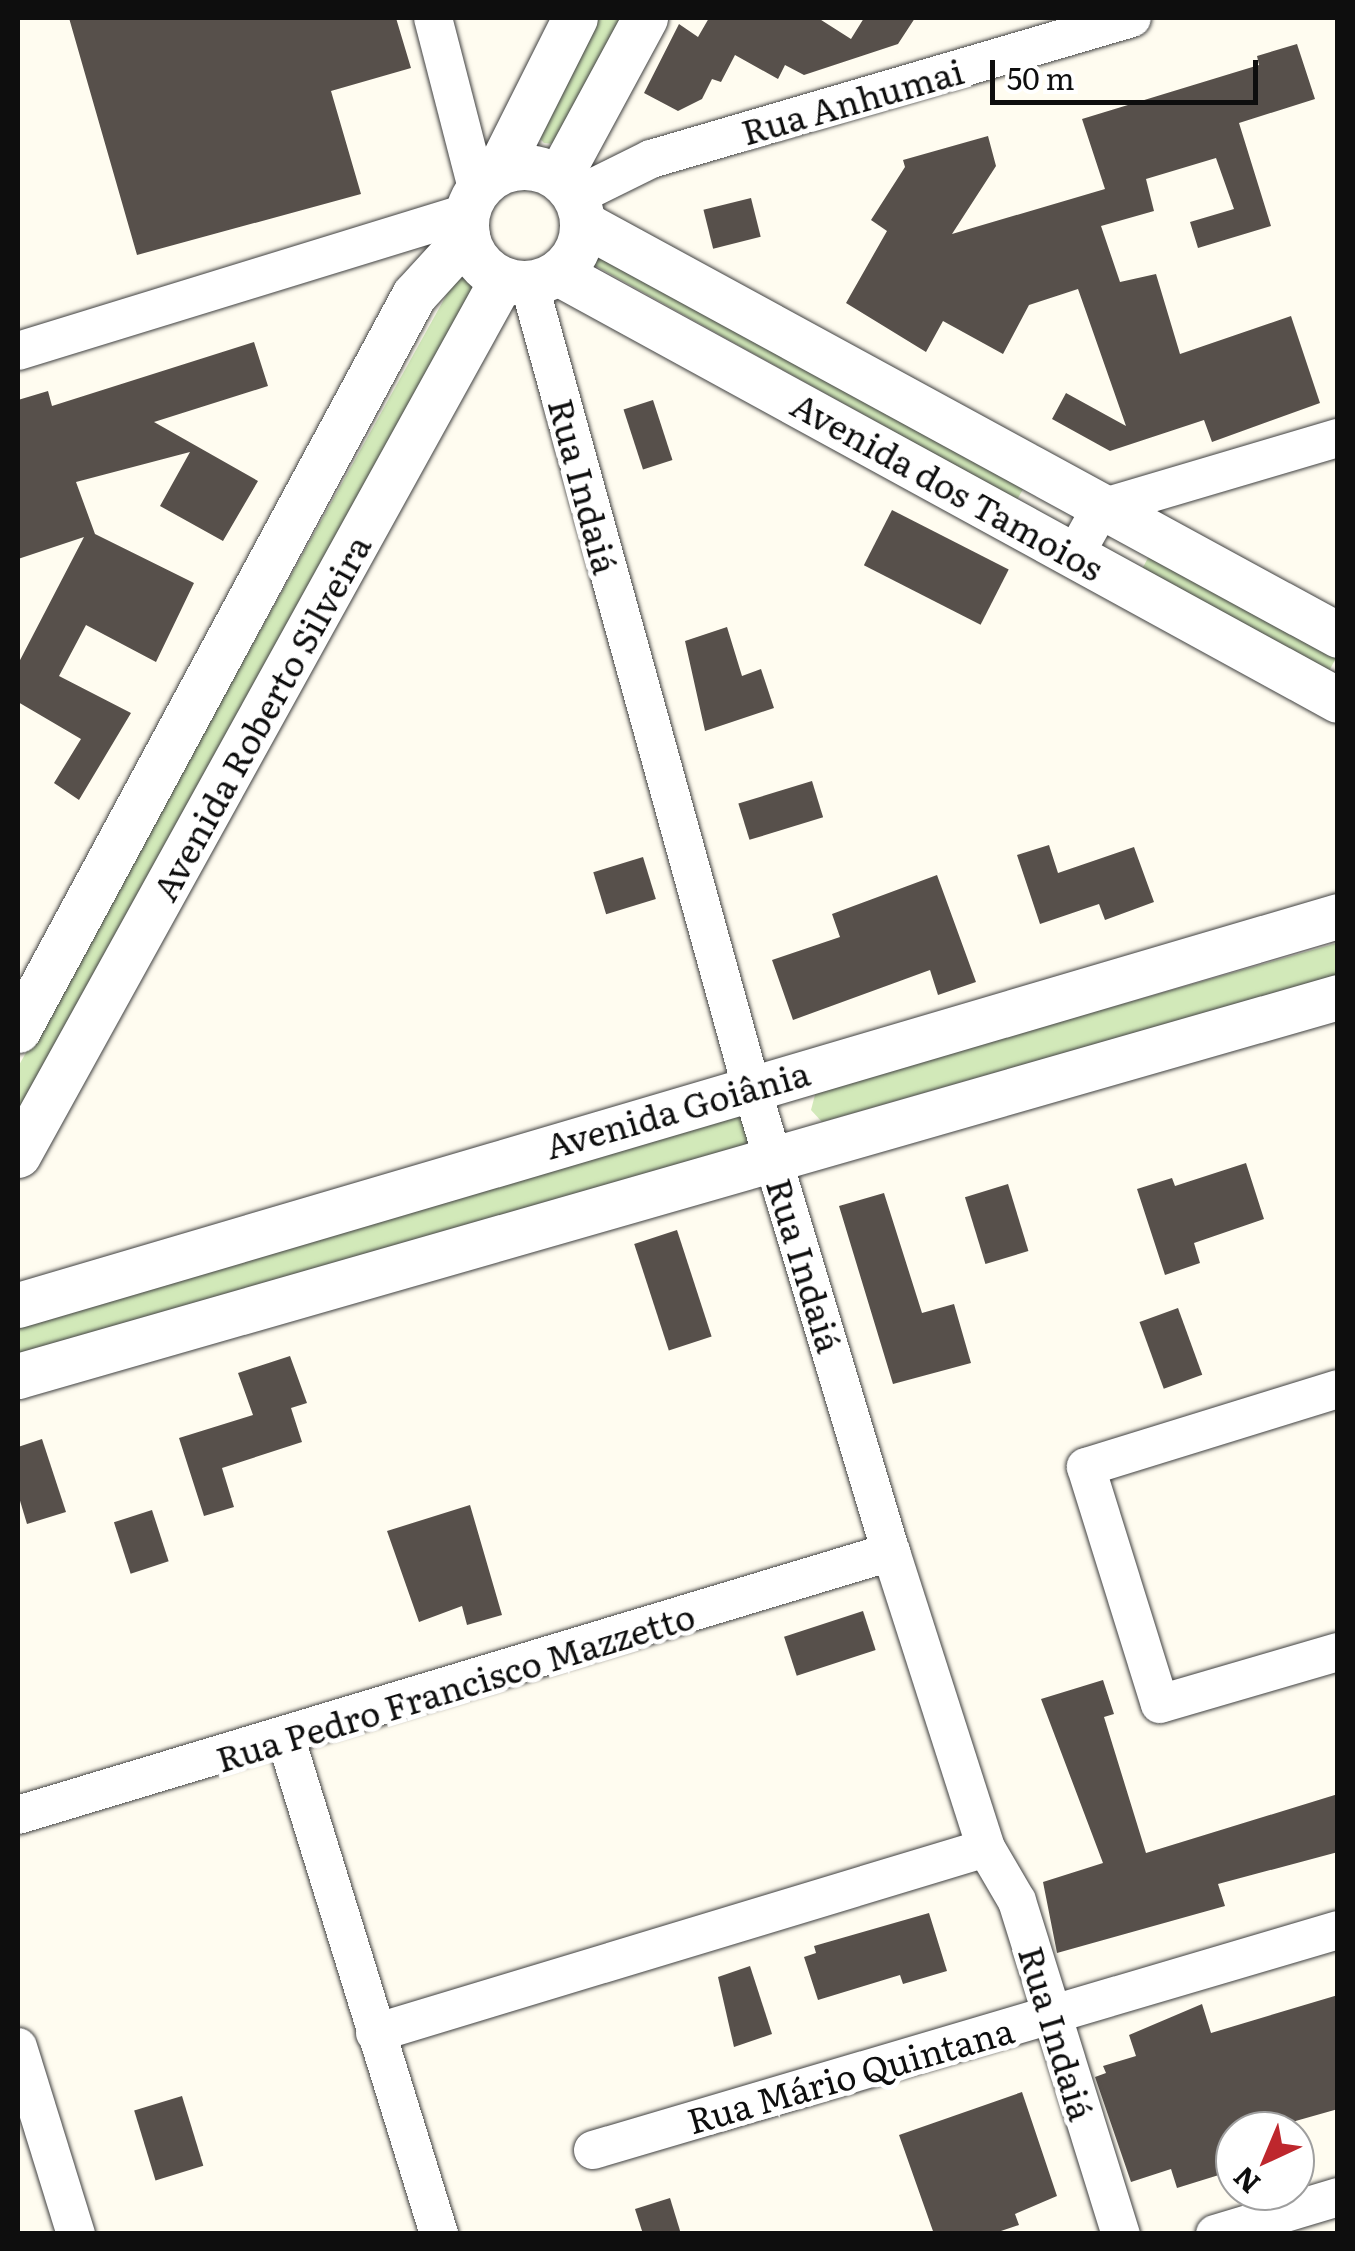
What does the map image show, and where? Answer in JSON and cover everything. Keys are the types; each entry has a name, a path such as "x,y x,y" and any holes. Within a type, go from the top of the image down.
{"street":[{"path":"432,18 477,202 479,262 529,278 577,252 573,198 644,18"},
{"name":"Avenida Roberto Silveira","path":"18,1030 414,295 477,202 575,18"},
{"name":"Rua Anhumai","path":"573,198 651,159 1132,18"},
{"path":"18,351 477,202 530,166 573,198"},
{"name":"Avenida dos Tamoios","path":"573,198 1101,508 1338,635"},
{"name":"Avenida Roberto Silveira","path":"18,1155 529,278"},
{"name":"Avenida dos Tamoios","path":"529,278 1075,554 1338,700"},
{"name":"Rua Indaiá","path":"529,278 750,1086 891,1552 986,1848 1017,1901 1121,2234"},
{"path":"1075,554 1101,508 1338,438"},
{"name":"Avenida Goiânia","path":"18,1304 1338,916"},
{"path":"18,1376 775,1162 1338,997"},
{"path":"1338,1389 1086,1467 1160,1704 1338,1652"},
{"name":"Rua Pedro Francisco Mazzetto","path":"18,1814 286,1739 891,1552"},
{"path":"286,1739 439,2234"},
{"path":"376,2033 986,1848"},
{"name":"Rua Mário Quintana","path":"594,2150 1338,1930"},
{"path":"18,2047 76,2234"},
{"path":"1215,2234 1338,2197"}],"green space":[{"path":"595,18 628,18 554,144 544,143 537,135"},
{"path":"606,241 1030,476 1017,500 593,265"},
{"path":"469,270 479,278 18,1119 18,1067 457,276"},
{"path":"1149,556 1337,656 1325,678 1137,578"},
{"path":"1337,943 1337,975 822,1122 811,1110 816,1091"},
{"path":"733,1115 745,1119 750,1140 739,1149 18,1355 18,1324"}],"building":[{"path":"69,18 396,18 411,68 331,91 361,194 137,255"},
{"path":"709,18 818,18 851,39 864,18 915,18 898,44 804,75 785,65 778,79 735,55 721,82 712,79 702,99 678,111 644,93 679,24 698,37"},
{"path":"1297,44 1315,99 1239,123 1271,226 1198,248 1190,222 1234,209 1216,158 1146,179 1154,211 1101,226 1120,282 1156,274 1180,354 1291,316 1320,403 1212,442 1204,420 1110,451 1052,419 1066,393 1126,426 1078,289 1029,305 1003,354 943,321 926,352 846,303 887,231 871,220 905,167 903,160 988,136 996,166 952,234 1105,189 1082,119 1259,65 1257,56"},
{"path":"751,198 761,237 713,249 703,210"},
{"path":"254,342 268,386 154,422 258,481 223,541 160,506 190,452 76,482 95,534 194,583 156,662 86,625 59,676 131,713 79,800 54,783 81,739 18,702 18,664 84,537 18,559 18,400 48,391 52,406"},
{"path":"653,400 672,460 643,469 624,410"},
{"path":"892,510 1009,569 981,625 864,565"},
{"path":"727,627 742,676 761,669 774,708 705,731 685,641"},
{"path":"812,781 823,817 749,840 738,804"},
{"path":"1049,845 1058,873 1134,847 1154,902 1105,920 1099,904 1040,924 1017,855"},
{"path":"643,857 656,899 606,914 593,872"},
{"path":"937,875 976,982 938,995 930,970 793,1020 772,960 840,937 832,914"},
{"path":"1246,1163 1264,1219 1194,1243 1200,1263 1165,1275 1137,1189 1172,1178 1175,1186"},
{"path":"1008,1184 1028,1251 985,1264 965,1197"},
{"path":"884,1193 922,1313 954,1304 971,1363 893,1384 839,1206"},
{"path":"677,1230 712,1337 669,1350 634,1244"},
{"path":"1178,1308 1202,1375 1164,1389 1139,1322"},
{"path":"290,1356 307,1403 291,1408 302,1442 222,1468 234,1507 204,1516 179,1438 253,1415 238,1373"},
{"path":"42,1439 66,1512 27,1524 18,1494 18,1447"},
{"path":"470,1505 502,1615 467,1625 462,1606 419,1622 387,1531"},
{"path":"152,1510 169,1561 131,1574 114,1522"},
{"path":"863,1611 876,1650 797,1676 784,1637"},
{"path":"1103,1680 1114,1714 1104,1717 1146,1853 1338,1794 1338,1852 1218,1884 1225,1906 1057,1953 1043,1882 1103,1863 1041,1699"},
{"path":"929,1913 947,1971 903,1984 900,1975 818,2000 804,1957 816,1953 814,1946"},
{"path":"750,1966 772,2034 734,2047 718,1977"},
{"path":"1338,1995 1338,2109 1315,2116 1315,2111 1215,2111 1215,2176 1177,2188 1171,2169 1131,2182 1095,2077 1106,2073 1103,2066 1136,2056 1129,2035 1202,2004 1211,2033"},
{"path":"1022,2092 1057,2196 1015,2214 1019,2225 992,2234 934,2234 899,2135"},
{"path":"182,2096 203,2166 156,2180 134,2111"},
{"path":"670,2198 681,2234 643,2234 635,2209"}]}
